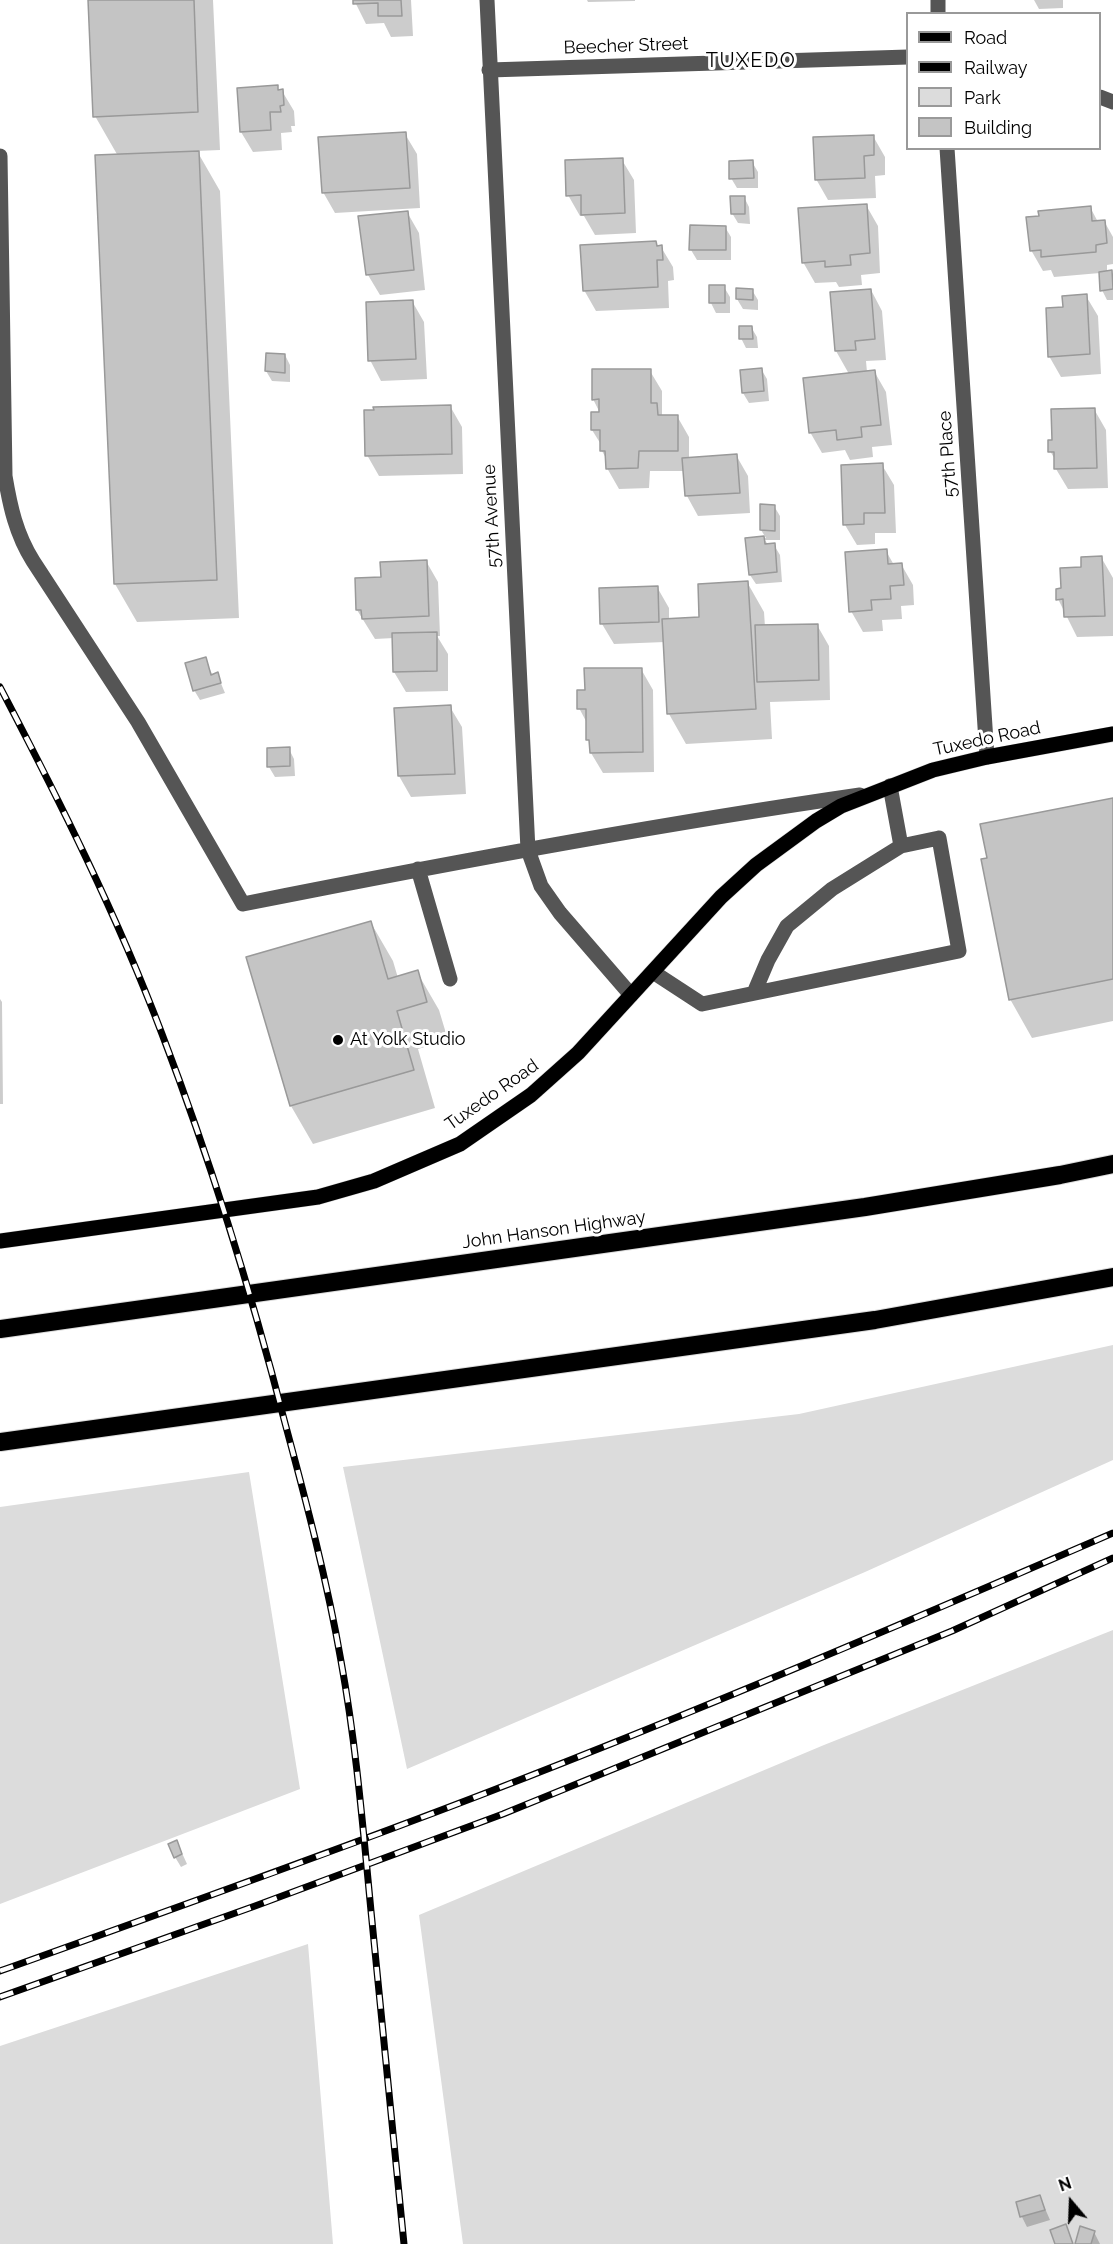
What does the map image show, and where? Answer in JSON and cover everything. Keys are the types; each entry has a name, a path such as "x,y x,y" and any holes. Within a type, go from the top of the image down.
{"highway":[{"name":"John Hanson Highway","path":"0,1329 865,1208 1113,1164"},
{"path":"0,1442 864,1322 1113,1277"}],"main road":[{"name":"Tuxedo Road","path":"0,1241 318,1197 374,1181 460,1144 531,1095 578,1053 721,897 756,865 816,821 841,806 933,770 987,757 1113,734"}],"street":[{"name":"57th Avenue","path":"487,0 528,850 541,886 560,913 631,995"},
{"name":"Beecher Street","path":"489,70 906,57"},
{"name":"57th Place","path":"947,150 987,757"},
{"path":"0,156 0,179"},
{"name":"Tuxedo Road","path":"0,179 5,476 15,525 27,552 138,722 243,904 418,869 717,816 872,793"},
{"path":"890,786 902,846"},
{"path":"652,972 702,1004 959,951 939,838 902,846 832,889 787,926 768,960 754,993"},
{"path":"418,869 450,979"}],"green space":[{"path":"1113,1345 1113,1460 865,1572 407,1769 343,1467 799,1414"},
{"path":"249,1472 300,1789 0,1904 0,1507"},
{"path":"1113,1630 1113,2244 463,2244 419,1915 824,1745"},
{"path":"308,1944 333,2244 0,2244 0,2046"}],"building":[{"path":"88,0 194,0 198,112 93,117"},
{"path":"353,0 401,0 402,16 378,16 378,3 353,4"},
{"path":"278,85 278,90 283,89 284,105 280,106 281,112 270,112 271,130 240,132 237,88"},
{"path":"406,132 410,188 322,193 318,137"},
{"path":"874,135 874,155 864,156 865,178 815,180 813,137"},
{"path":"199,151 217,580 114,584 95,155"},
{"path":"623,158 625,213 581,215 581,195 566,196 565,160"},
{"path":"753,160 754,178 729,179 729,161"},
{"path":"730,196 745,196 745,214 731,214"},
{"path":"867,204 870,253 850,255 851,265 825,267 825,261 802,263 798,208"},
{"path":"1091,206 1092,221 1105,220 1107,243 1096,245 1096,252 1041,257 1041,250 1030,251 1026,217 1039,216 1038,211"},
{"path":"408,211 414,270 366,275 358,216"},
{"path":"690,225 726,226 726,250 689,250"},
{"path":"656,241 657,246 662,245 663,260 657,260 658,287 583,291 580,245"},
{"path":"1112,270 1113,289 1100,291 1099,272"},
{"path":"709,285 725,285 725,303 709,303"},
{"path":"736,288 753,289 753,300 736,299"},
{"path":"871,289 875,339 855,341 856,350 835,351 830,292"},
{"path":"1087,294 1090,354 1048,357 1046,308 1063,307 1062,296"},
{"path":"413,300 416,359 368,361 366,302"},
{"path":"739,326 752,326 753,339 739,339"},
{"path":"266,353 285,354 285,373 265,371"},
{"path":"762,368 764,391 742,393 740,370"},
{"path":"592,369 651,369 651,403 657,403 658,415 678,415 678,451 639,451 638,468 606,469 605,451 600,451 600,430 591,430 591,412 599,412 599,399 592,400"},
{"path":"875,370 881,425 861,427 862,437 837,440 836,430 809,433 803,378"},
{"path":"451,405 452,454 365,456 364,410 374,410 373,407"},
{"path":"1095,408 1097,468 1054,469 1054,452 1048,452 1048,440 1052,440 1051,409"},
{"path":"737,454 740,493 685,496 682,458"},
{"path":"883,463 885,513 864,513 864,524 843,525 841,465"},
{"path":"760,504 775,505 775,531 760,530"},
{"path":"764,536 765,544 775,543 777,572 749,575 745,538"},
{"path":"887,549 888,564 902,563 904,585 890,586 891,599 871,600 872,610 849,612 845,552"},
{"path":"1102,556 1105,616 1064,617 1063,599 1056,600 1056,589 1061,588 1060,568 1081,567 1081,557"},
{"path":"427,560 429,616 362,619 361,610 356,610 355,578 381,577 380,562"},
{"path":"748,581 756,709 667,714 662,619 699,617 698,584"},
{"path":"658,586 659,622 600,624 599,588"},
{"path":"818,624 819,680 757,682 755,625"},
{"path":"437,632 437,671 393,672 392,633"},
{"path":"206,657 211,675 218,672 221,683 193,691 185,663"},
{"path":"584,668 642,668 643,752 590,753 589,740 586,740 586,709 577,709 577,690 585,690"},
{"path":"451,705 455,774 398,776 394,708"},
{"path":"290,747 290,766 267,767 267,748"},
{"path":"1113,798 1113,979 1009,1000 981,859 987,858 980,824"},
{"name":"At Yolk Studio","path":"371,921 388,979 418,970 427,1002 397,1011 414,1070 290,1106 246,957"},
{"path":"177,1840 182,1854 174,1858 168,1844"},
{"path":"1040,2195 1045,2210 1020,2217 1016,2202"},
{"path":"1066,2224 1073,2244 1055,2244 1050,2230"},
{"path":"1080,2226 1095,2231 1091,2244 1075,2244"}],"railway":[{"path":"0,687 86,858 126,945 162,1034 229,1227 301,1482 329,1601 351,1723 404,2244"},
{"path":"0,1971 369,1837 570,1760 804,1665 1113,1533"},
{"path":"0,1997 503,1814 952,1631 1113,1558"}],"place":[{"name":"At Yolk Studio","path":"338,1040"}],"district":[{"name":"TUXEDO","path":"751,61"}]}
